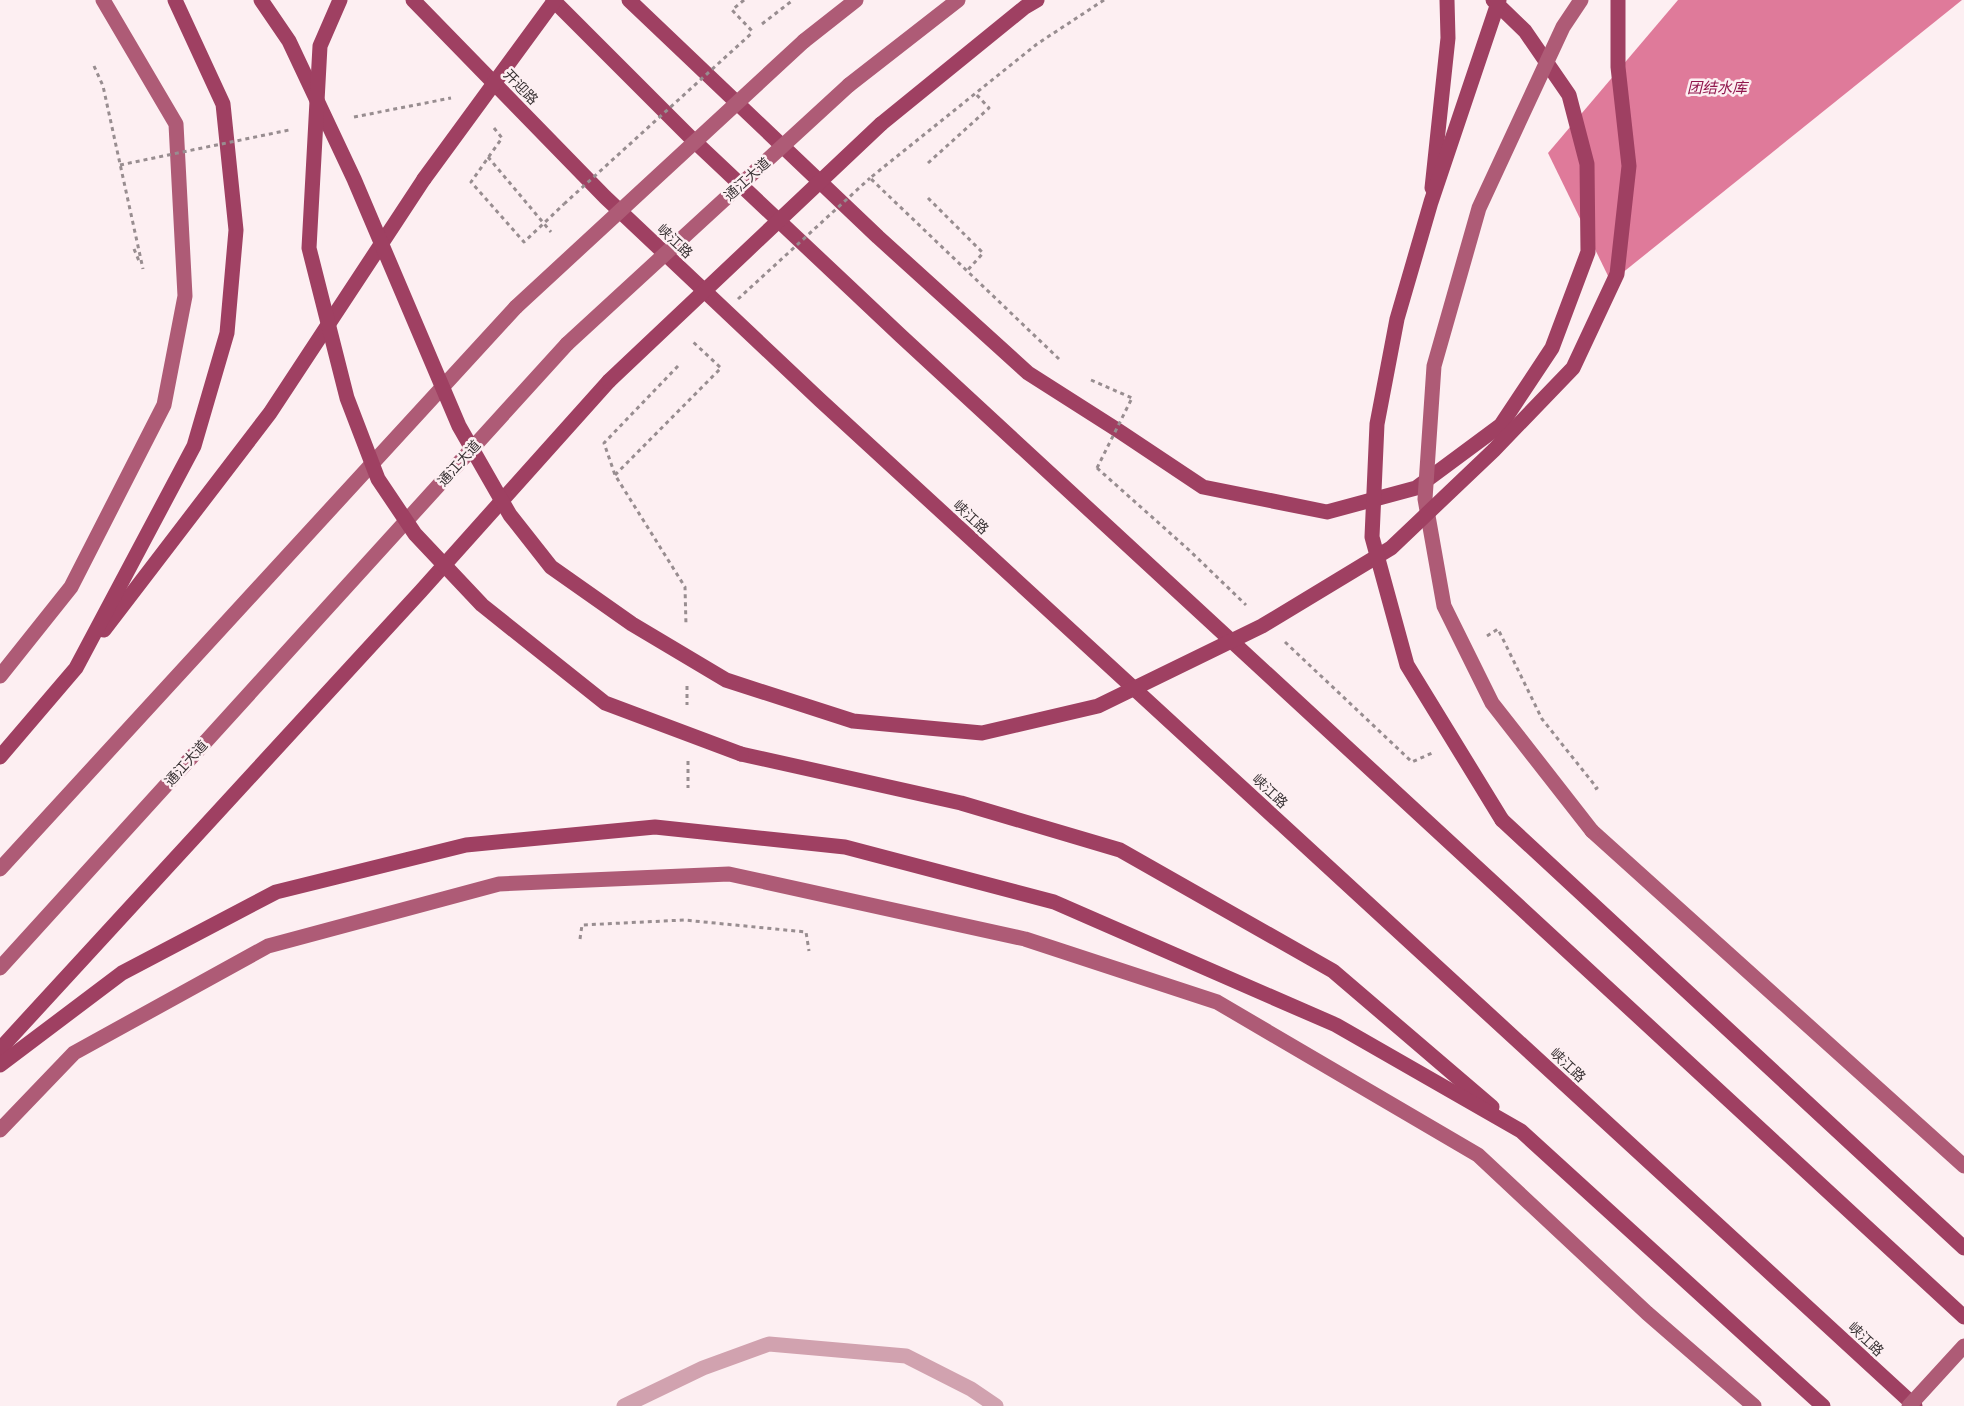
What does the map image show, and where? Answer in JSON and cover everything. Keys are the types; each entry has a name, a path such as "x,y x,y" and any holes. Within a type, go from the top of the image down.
{"highway":[{"path":"76,668 194,446 227,333 236,230 223,104 175,0"},
{"path":"261,0 288,41 354,179 459,426 510,515 551,567 632,624 726,680 853,721 982,733 1098,706 1262,626 1391,548 1494,450 1573,368 1617,274 1629,166 1618,67 1618,0"},
{"path":"340,0 320,46 309,248 347,398 378,480 415,534 482,604 604,703 741,754 961,803 1120,850 1333,971 1521,1131 1823,1406"},
{"name":"开迎路","path":"413,0 605,197"},
{"path":"0,757 76,668 270,413 424,179 554,0 692,139 908,343 1964,1317"},
{"path":"629,0 878,237 1028,373 1203,486 1327,512 1416,488 1501,425 1552,348 1588,252 1587,164 1569,95 1525,31 1493,0"},
{"path":"0,1049 421,591 609,381 881,124 1025,7 1037,0"},
{"path":"1431,202 1448,38 1447,0"},
{"path":"1499,0 1431,202 1397,319 1377,424 1372,537 1407,665 1502,820 1964,1248"},
{"name":"峡江路","path":"605,197 820,400 1915,1406"},
{"path":"0,1065 122,973 276,892 466,845 655,827 846,847 1054,902 1336,1026 1521,1131"}],"main road":[{"path":"0,676 71,587 164,405 185,296 176,124 103,0"},
{"path":"0,869 516,307 804,41 856,0"},
{"name":"通江大道","path":"0,968 567,344 849,85 958,0"},
{"path":"1581,0 1563,28 1479,208 1434,366 1425,500 1444,606 1492,703 1592,831 1964,1166"},
{"path":"0,1130 74,1053 268,946 499,884 729,874 1025,939 1217,1002 1478,1155 1647,1313 1754,1406"},
{"path":"1910,1406 1964,1346"}],"street":[{"path":"624,1406 703,1368 769,1344 906,1356 971,1389 996,1406"}],"path":[{"path":"564,204 753,32 732,10 744,0"},
{"path":"762,24 793,0"},
{"path":"734,302 870,178 1037,44 1104,0"},
{"path":"94,66 103,86 142,268 134,249"},
{"path":"928,162 989,108 975,93"},
{"path":"120,165 292,130"},
{"path":"488,157 550,232"},
{"path":"870,178 1064,364"},
{"path":"928,198 982,253 967,271"},
{"path":"615,475 721,368 692,341 699,335"},
{"path":"678,366 604,443 615,475 685,587 686,626"},
{"path":"1088,378 1132,398 1097,468"},
{"path":"1486,636 1498,629 1542,719 1597,788"},
{"path":"687,683 687,712"},
{"path":"688,760 688,788"},
{"path":"580,939 582,925 684,920 806,932 809,951"}],"water":[{"name":"团结水库","path":"1678,0 1962,0 1611,282 1548,153"}]}
